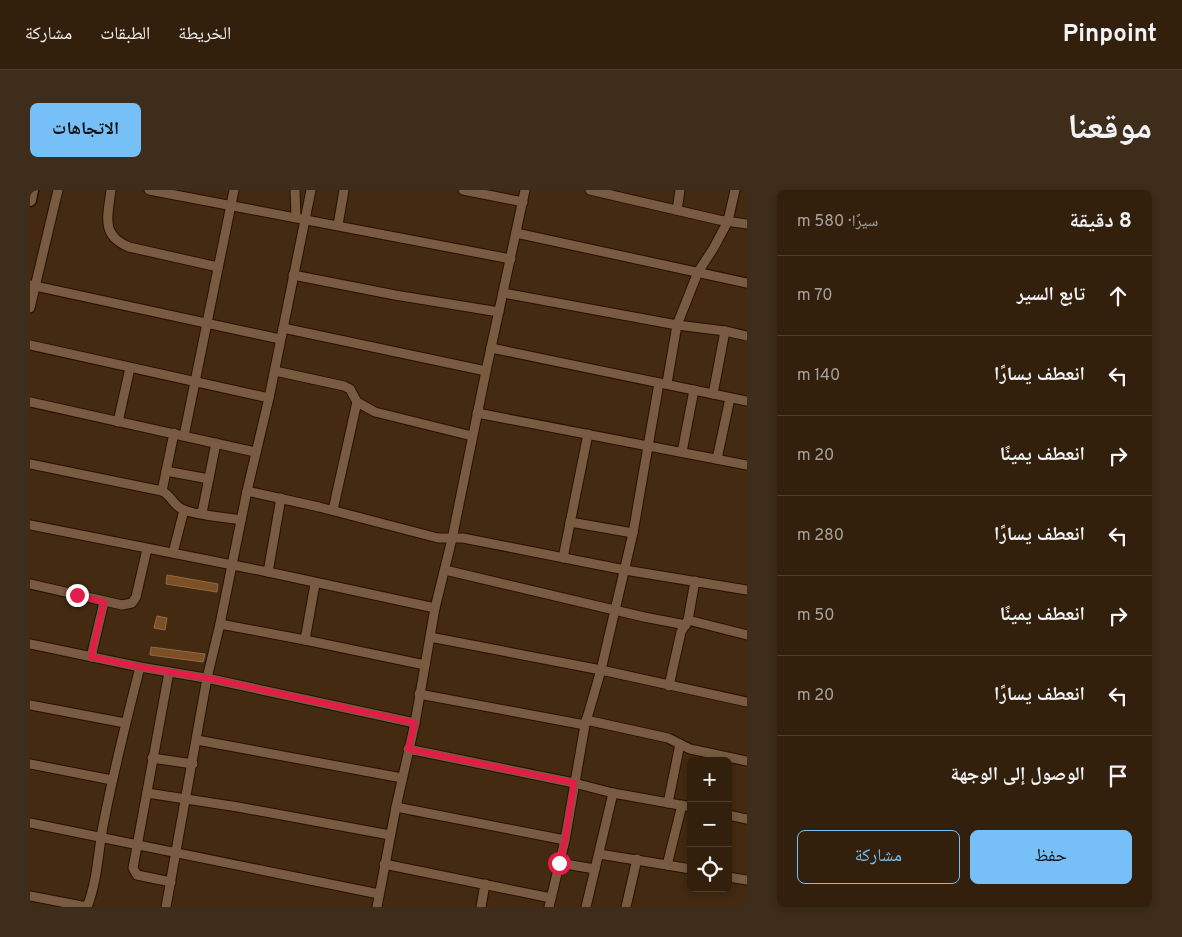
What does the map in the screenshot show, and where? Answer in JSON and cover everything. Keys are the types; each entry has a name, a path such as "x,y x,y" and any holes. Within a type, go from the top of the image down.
{"street":[{"path":"30,200 32,190"},
{"path":"30,308 33,286 58,190"},
{"path":"111,190 109,227 112,236 118,242 129,247 218,267"},
{"path":"149,190 511,259"},
{"path":"184,436 234,190"},
{"path":"295,190 300,218"},
{"path":"166,907 208,678 247,491 269,398 293,275 300,218 311,190"},
{"path":"338,225 344,190"},
{"path":"463,190 522,202"},
{"path":"377,907 384,864 415,723 435,608 452,539 472,436 525,190"},
{"path":"590,190 719,220 747,224"},
{"path":"677,210 680,190"},
{"path":"384,864 485,884 550,903 565,840 586,722 601,670 625,570 647,445 677,325 698,272 714,249 728,221 735,190"},
{"path":"516,232 747,283"},
{"path":"293,275 395,295 499,312"},
{"path":"33,286 280,339"},
{"path":"503,292 677,325 725,331 747,336"},
{"path":"282,328 486,371"},
{"path":"713,394 725,331"},
{"path":"30,345 269,398"},
{"path":"491,348 747,401"},
{"path":"118,422 130,368"},
{"path":"274,371 344,386 350,389 358,402 375,412 472,436"},
{"path":"682,452 694,390"},
{"path":"717,459 730,398"},
{"path":"30,402 256,452"},
{"path":"333,510 358,402"},
{"path":"478,413 747,465"},
{"path":"162,491 174,434"},
{"path":"562,558 588,434"},
{"path":"202,513 216,443"},
{"path":"30,464 162,491 169,496 174,504 184,510 241,520"},
{"path":"166,471 209,479"},
{"path":"247,491 333,510 443,539 463,538 625,570 747,590"},
{"path":"268,572 281,498"},
{"path":"173,553 184,510"},
{"path":"570,522 633,533"},
{"path":"30,525 268,572 315,584 435,608"},
{"path":"30,584 104,602 126,605 134,602 147,549"},
{"path":"445,570 615,609 747,635"},
{"path":"669,686 682,632 687,622 695,581"},
{"path":"305,640 315,584"},
{"path":"91,657 104,602"},
{"path":"220,624 425,665"},
{"path":"430,637 601,670 747,702"},
{"path":"30,644 140,667 208,678 415,723"},
{"path":"30,896 51,903 87,907 92,893 112,780 140,667"},
{"path":"169,672 133,868 136,873 171,882"},
{"path":"419,694 668,738 690,749 747,761"},
{"path":"30,705 125,723"},
{"path":"197,740 402,778"},
{"path":"668,802 680,744"},
{"path":"408,749 686,806 667,865"},
{"path":"152,758 193,764"},
{"path":"30,764 112,780"},
{"path":"586,907 613,792"},
{"path":"147,793 185,798 390,835"},
{"path":"396,807 565,840"},
{"path":"732,816 747,819"},
{"path":"30,823 380,894"},
{"path":"599,854 687,868"},
{"path":"626,907 637,859"},
{"path":"559,863 595,869"},
{"path":"732,877 747,880"},
{"path":"481,907 485,884"}],"building":[{"path":"167,575 218,584 217,592 166,584"},
{"path":"157,616 167,618 165,630 154,628"},
{"path":"151,647 205,654 203,662 150,655"}],"route":[{"path":"77,595 104,602 91,657 212,679 415,723 408,749 574,783 565,840 559,863"}]}
